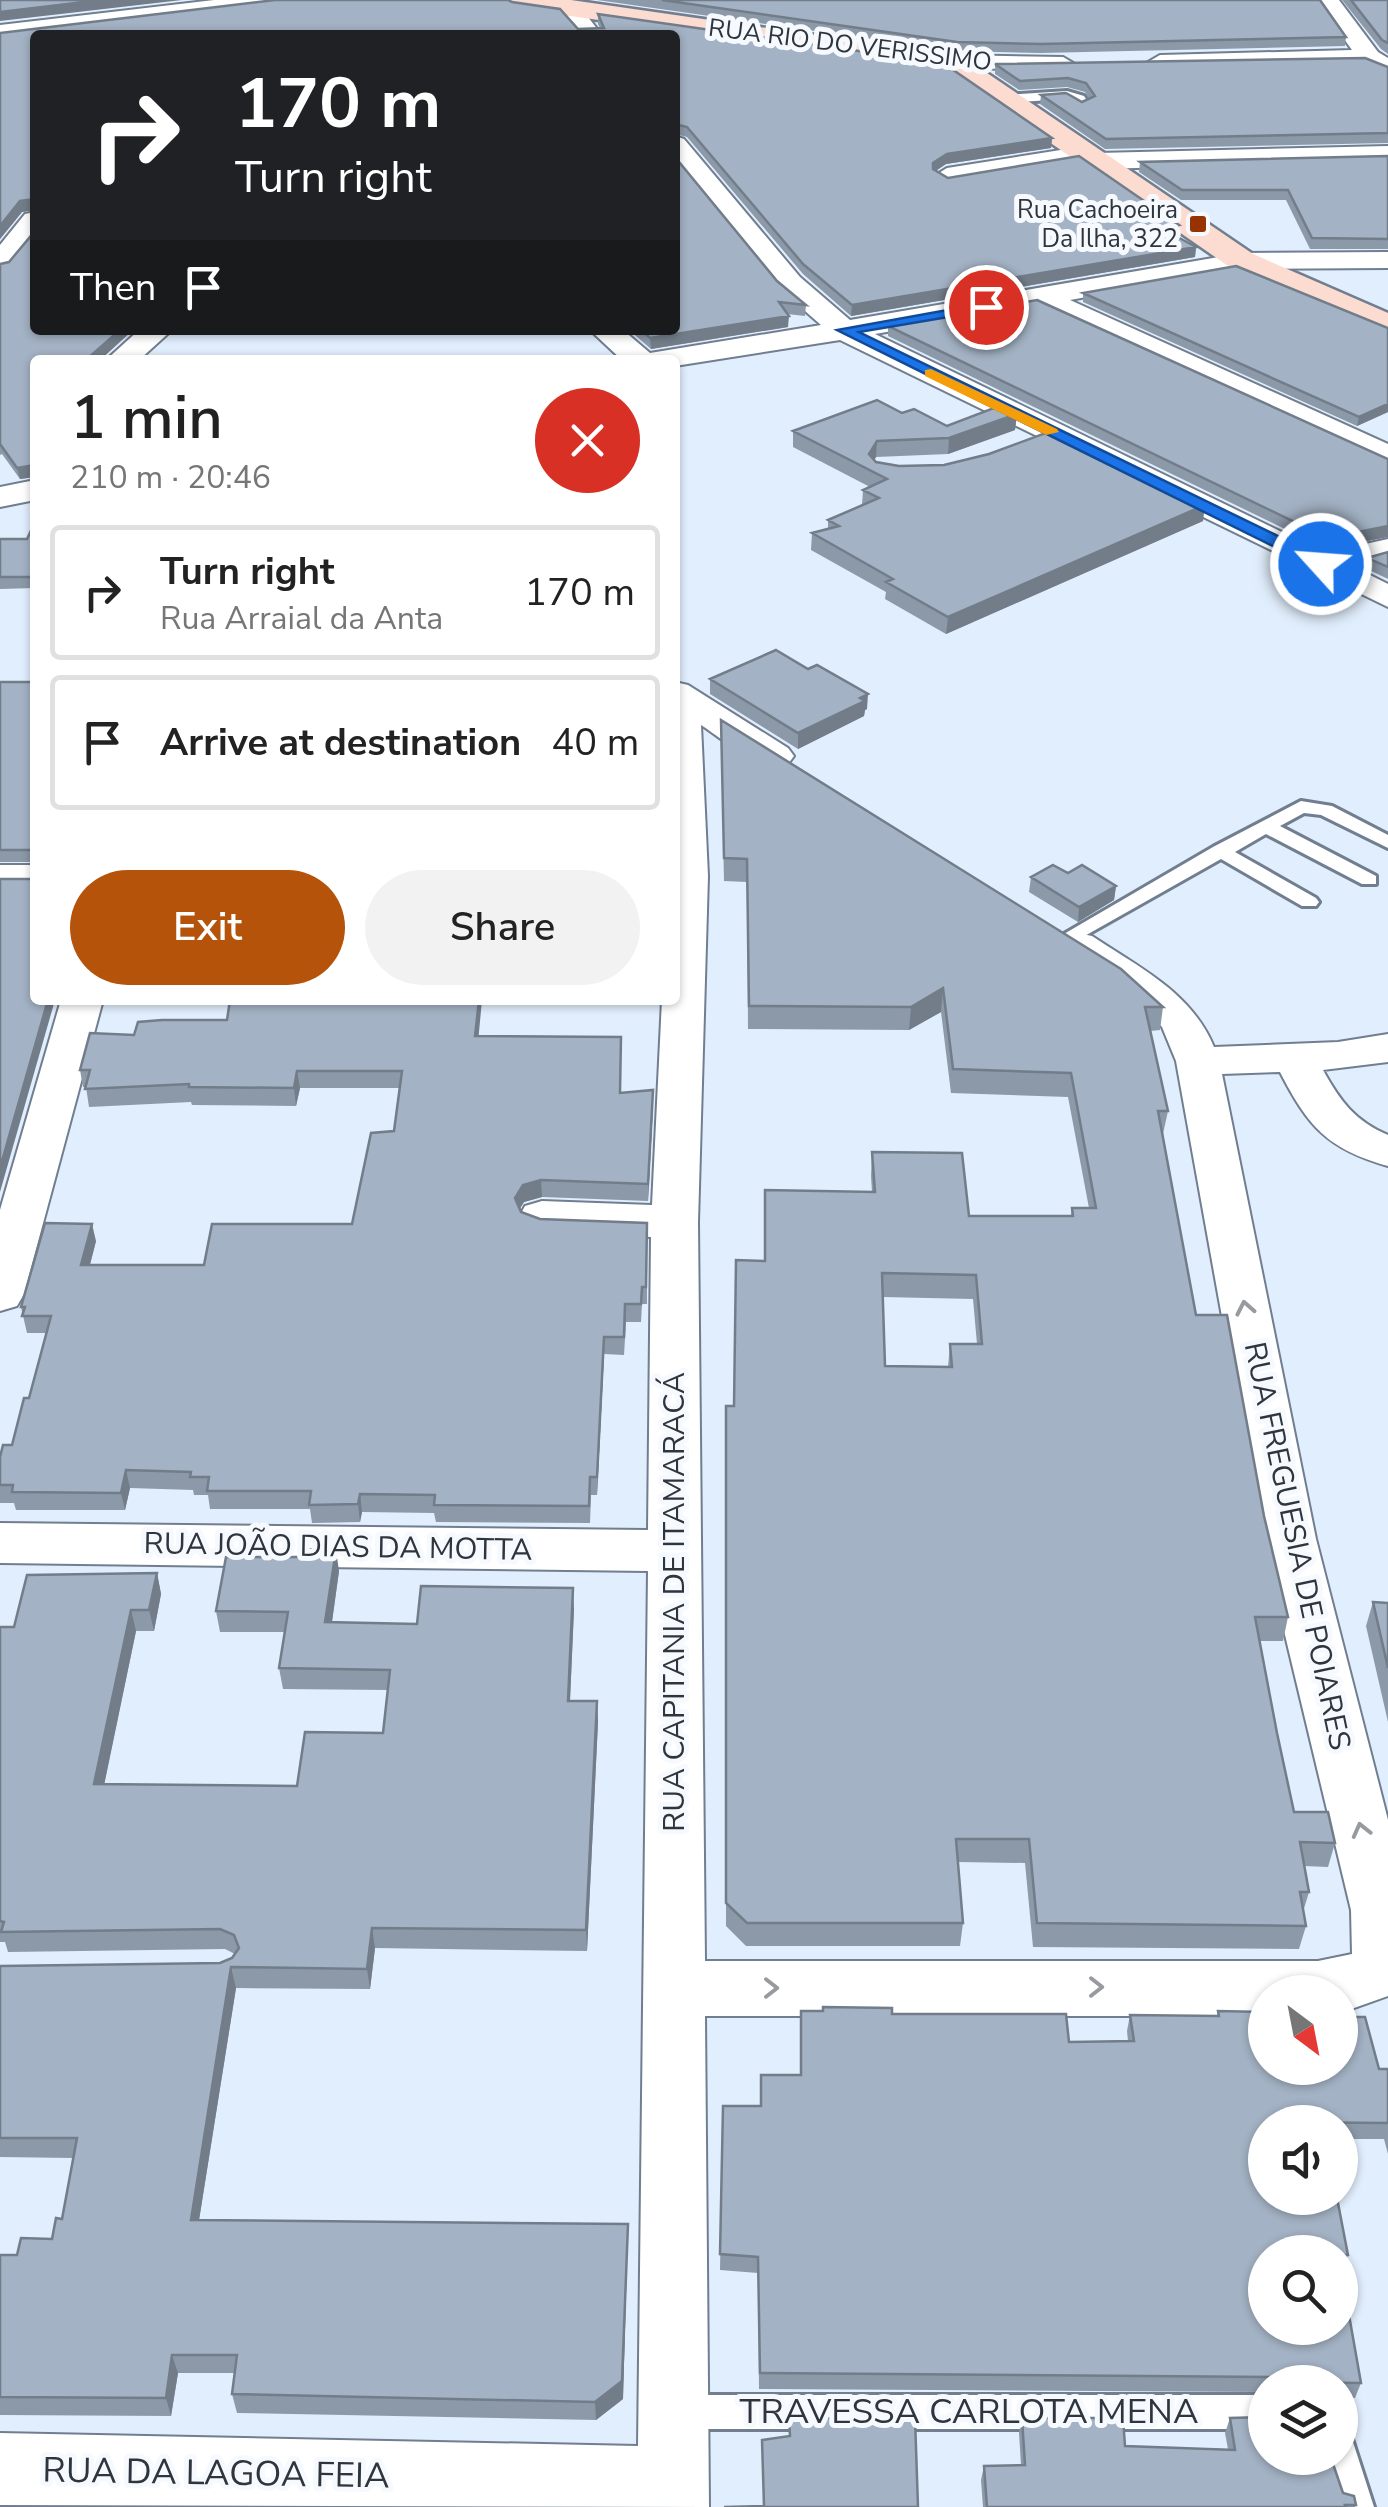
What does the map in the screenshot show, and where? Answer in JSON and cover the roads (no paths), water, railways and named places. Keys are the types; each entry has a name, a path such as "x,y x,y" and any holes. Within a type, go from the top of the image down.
{"street":[{"path":"46,30 274,0"},
{"name":"RUA RIO DO VERISSIMO","path":"514,0 952,62 1093,64"},
{"path":"1327,0 1379,62"},
{"path":"568,8 586,30"},
{"path":"0,36 30,32"},
{"path":"0,36 30,46"},
{"path":"952,62 1242,261 1388,326"},
{"path":"1133,63 1379,62"},
{"path":"680,150 790,283 844,330 1388,596"},
{"path":"947,176 1090,158 1388,154"},
{"path":"0,263 30,226"},
{"path":"680,357 1242,261 1388,260"},
{"path":"1041,297 1388,456"},
{"path":"128,355 151,335"},
{"path":"611,335 634,355"},
{"path":"1019,444 1052,432"},
{"path":"0,497 30,491"},
{"path":"1321,564 1388,548"},
{"path":"680,696 810,778"},
{"name":"RUA CAPITANIA DE ITAMARACÁ","path":"680,786 680,962"},
{"path":"0,877 30,878"},
{"name":"RUA FREGUESIA DE POIARES","path":"674,1988 1318,1989 1352,1983 1377,1972 1385,1948 1380,1910 1289,1539 1198,1061 1182,1022 1165,1004 1051,928"},
{"path":"0,1294 20,1161 80,1005"},
{"name":"RUA CAPITANIA DE ITAMARACÁ","path":"673,2495 674,1222 679,1005"},
{"path":"1198,1061 1295,1059 1388,1048"},
{"path":"1295,1059 1329,1121 1355,1140 1388,1152"},
{"path":"542,1216 674,1222"},
{"name":"RUA JOÃO DIAS DA MOTTA","path":"0,1543 675,1551"},
{"name":"RUA DA LAGOA FEIA","path":"0,2468 673,2495"}],"lane":[{"path":"1005,99 1067,95 1080,98 1084,105"},
{"path":"1051,928 1220,851 1300,807 1312,806 1388,842"},
{"path":"1265,826 1368,880"},
{"path":"1220,851 1309,902"},
{"name":"TRAVESSA CARLOTA MENA","path":"673,2412 1248,2412"},
{"path":"1347,2475 1357,2507"}],"place":[{"name":"Rua Cachoeira Da Ilha, 322","path":"1198,224"}]}
